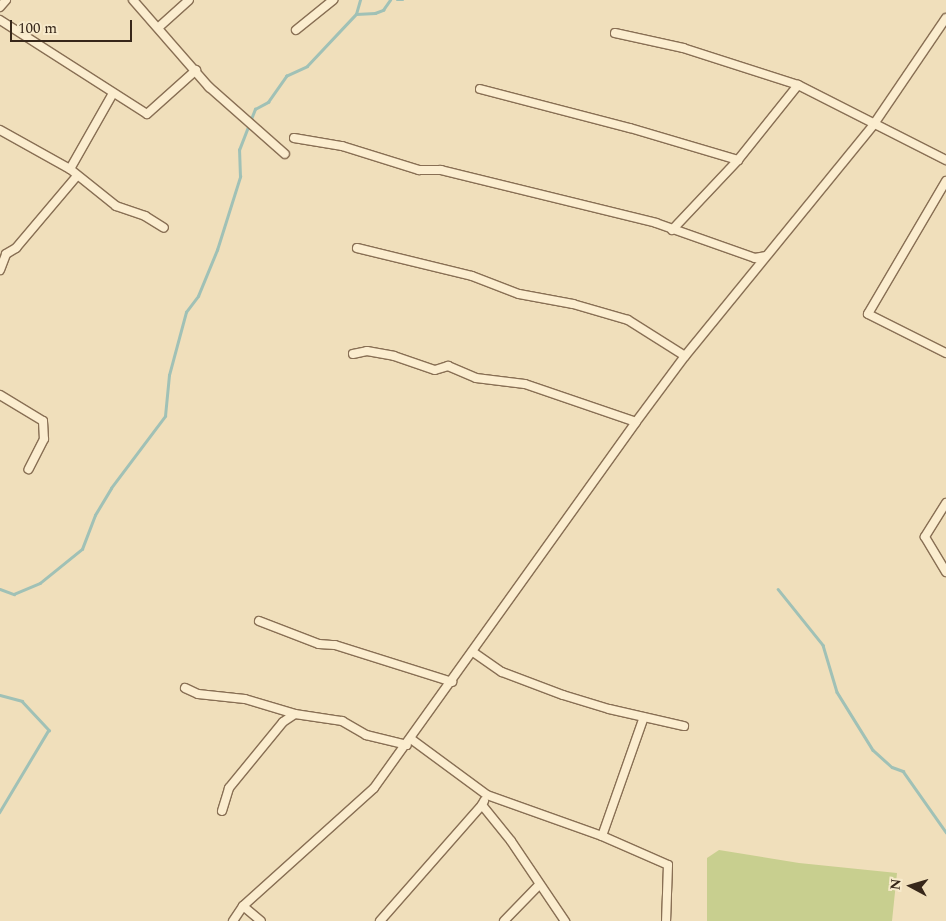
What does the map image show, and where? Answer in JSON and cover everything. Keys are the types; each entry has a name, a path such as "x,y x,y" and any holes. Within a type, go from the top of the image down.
{"street":[{"path":"0,7 6,0"},
{"path":"133,0 209,87 285,154"},
{"path":"159,28 189,0"},
{"path":"296,30 333,0"},
{"path":"233,921 243,906 374,788 409,742 685,356 874,124 946,18"},
{"path":"0,20 112,95 147,114 196,70"},
{"path":"615,33 682,48 798,85 946,160"},
{"path":"672,230 738,160 798,85"},
{"path":"480,89 612,122 738,160"},
{"path":"70,169 112,95"},
{"path":"0,130 70,169 76,177 116,206 144,216 164,228"},
{"path":"294,138 342,146 419,170 440,170 656,223 755,258 766,256"},
{"path":"0,270 3,252 16,248 76,177"},
{"path":"946,181 868,314 946,353"},
{"path":"357,248 472,276 519,294 573,304 628,320 685,356"},
{"path":"353,354 385,354 435,370 448,366 476,378 533,386 636,422"},
{"path":"0,395 43,421 46,431 44,439 29,469"},
{"path":"946,504 925,537 946,572"},
{"path":"259,621 319,644 335,645 452,682"},
{"path":"473,652 502,672 609,709 684,726"},
{"path":"184,688 198,694 245,699 295,714 342,721 366,735 409,742 487,795 602,836 668,865 666,921"},
{"path":"222,811 229,788 283,722 295,714"},
{"path":"602,836 644,717"},
{"path":"380,921 482,805 487,795"},
{"path":"482,805 511,841 565,921"},
{"path":"504,921 539,885"},
{"path":"243,906 261,921"}],"green space":[{"path":"719,850 799,863 897,873 892,921 707,921 707,858"}],"waterway":[{"path":"0,589 14,594 40,583 82,549 95,515 111,488 165,416 169,375 186,312 198,296 217,250 240,177 239,150 255,109 268,102 286,76 307,66 356,14 360,0"},
{"path":"356,14 375,13 383,10 390,0"},
{"path":"397,0 403,0"},
{"path":"778,589 823,645 837,692 873,750 892,767 903,771 946,832"},
{"path":"0,695 22,701 49,730 0,812"}]}
